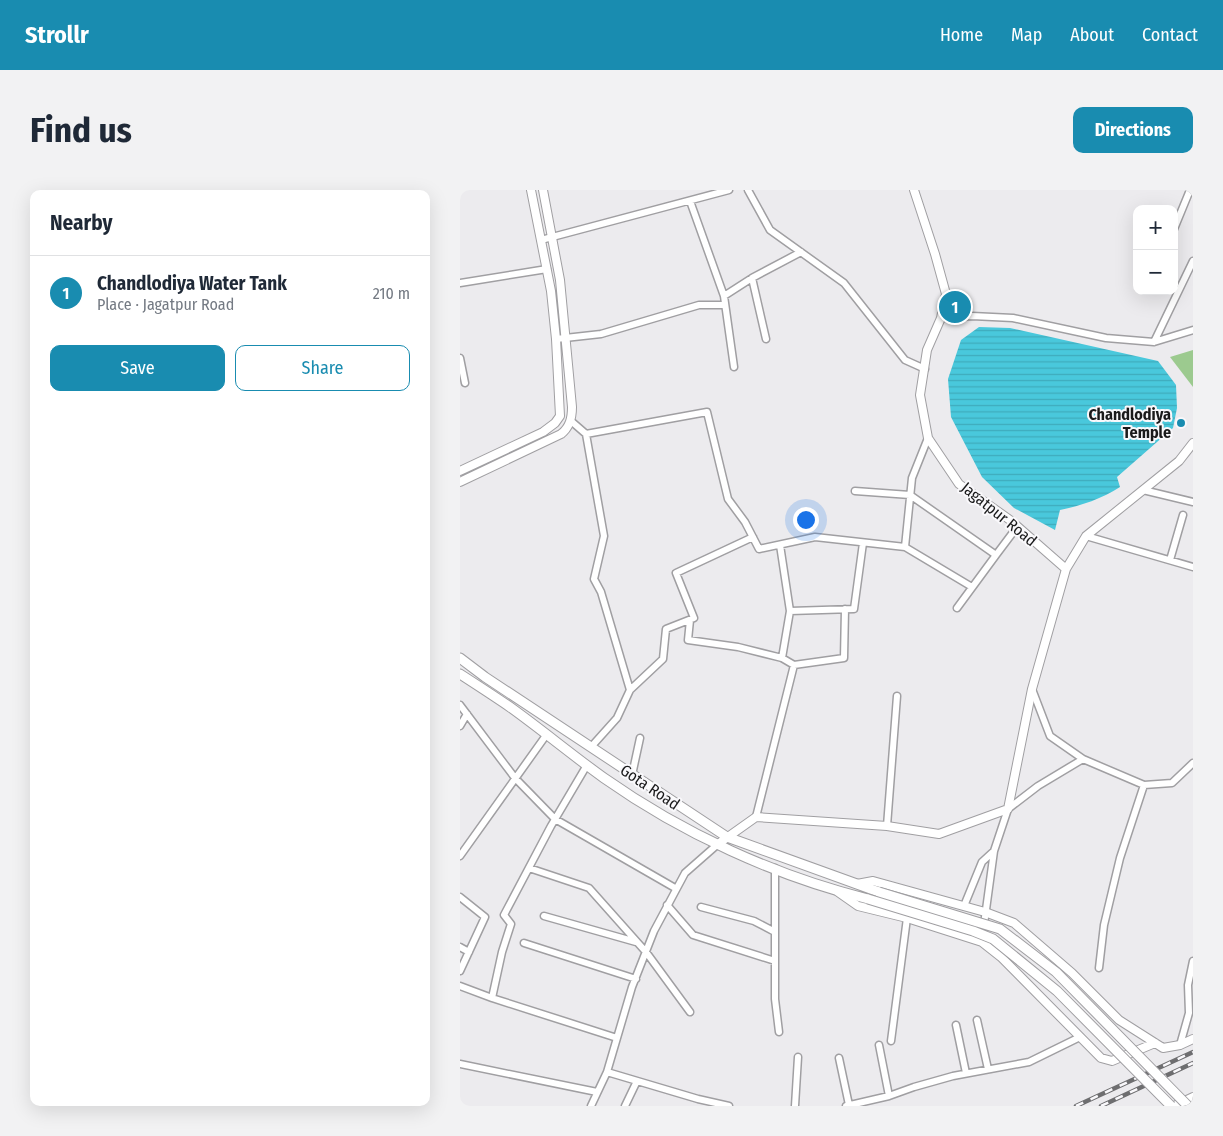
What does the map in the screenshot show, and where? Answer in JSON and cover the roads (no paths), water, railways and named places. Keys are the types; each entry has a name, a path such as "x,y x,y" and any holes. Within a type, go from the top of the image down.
{"main road":[{"name":"Gota Road","path":"460,658 485,677 727,838 879,892 1000,929 1056,972 1190,1101"},
{"name":"Gota Road","path":"460,674 511,708 605,778 665,816 718,844 837,891 973,931 993,939 1057,991 1172,1106"}],"street":[{"path":"460,471 535,436 558,420 561,412 556,339 547,269 531,190"},
{"path":"460,482 561,434 568,428 571,421 572,407 560,280 543,190"},
{"path":"541,240 729,190"},
{"path":"748,190 770,230 844,283 905,360 924,369"},
{"name":"Jagatpur Road","path":"914,190 946,294 941,318 927,350 920,396 928,438 959,484 1017,527 1066,569"},
{"path":"1178,219 1190,190"},
{"path":"690,201 724,296 734,368"},
{"path":"724,296 752,278 801,252"},
{"path":"1154,342 1193,261"},
{"path":"460,284 547,269"},
{"path":"752,278 766,339"},
{"path":"556,339 601,334 699,306 725,306"},
{"path":"941,318 972,316 1013,318 1106,338 1154,342 1193,330"},
{"path":"460,358 465,383"},
{"path":"586,434 707,412 728,499 745,522 759,548 815,537 904,547 972,587"},
{"path":"571,421 586,434 604,536 594,579 602,592 630,690"},
{"path":"904,547 912,478 928,438"},
{"path":"982,942 994,851 1008,808 1032,689 1066,569 1086,536 1189,453 1193,443"},
{"path":"1143,490 1193,502"},
{"path":"855,491 910,495 996,555"},
{"path":"1170,560 1183,515"},
{"path":"957,608 1017,527"},
{"path":"1086,536 1193,567"},
{"path":"591,747 617,718 630,690 663,659 666,628 694,618 676,573 753,537"},
{"path":"790,611 854,609 863,543"},
{"path":"780,545 790,611 782,658"},
{"path":"690,620 688,640 738,647 782,658 794,665 844,658 845,609"},
{"path":"591,1106 607,1072 646,952 684,873 718,844 756,816 794,665"},
{"path":"1032,689 1050,736 1083,759 1144,785 1172,783 1193,763"},
{"path":"886,826 897,696"},
{"path":"460,705 515,778 555,819 676,888"},
{"path":"460,726 467,714"},
{"path":"460,856 547,734"},
{"path":"632,775 640,738"},
{"path":"756,816 886,826 939,834 1008,808 1038,786 1083,759"},
{"path":"492,998 502,952 511,924 504,915 555,819 587,765"},
{"path":"1100,968 1104,925 1120,858 1144,785"},
{"path":"964,906 982,862 994,851"},
{"path":"529,868 588,888 646,952 690,1012"},
{"path":"775,868 775,999 779,1032"},
{"path":"857,884 873,881 985,912 1014,923 1072,973 1119,1020 1163,1048 1180,1045 1193,1039"},
{"path":"837,891 858,906 907,918 982,942 1001,957 1101,1058 1112,1061 1155,1043"},
{"path":"460,897 485,917 460,971"},
{"path":"667,905 693,935 775,961"},
{"path":"701,908 754,921 775,932"},
{"path":"544,916 637,942"},
{"path":"891,1041 907,918"},
{"path":"524,943 636,979"},
{"path":"460,947 469,952"},
{"path":"1180,1045 1189,1013 1188,985 1193,961"},
{"path":"460,986 617,1038"},
{"path":"977,1020 988,1069"},
{"path":"956,1025 966,1073"},
{"path":"840,1058 847,1106 889,1096 966,1073 1029,1062 1080,1037"},
{"path":"879,1045 889,1096"},
{"path":"795,1106 798,1057"},
{"path":"460,1064 598,1092"},
{"path":"607,1072 698,1099 729,1106"},
{"path":"625,1106 637,1081"},
{"path":"1172,1106 1190,1101"}],"water":[{"path":"979,327 1010,328 1158,361 1176,385 1177,408 1173,428 1117,477 1120,487 1092,501 1060,510 1055,530 1014,508 982,477 951,417 948,379 961,340"}],"railway":[{"path":"1076,1106 1193,1052"},
{"path":"1101,1106 1193,1063"}],"place":[{"name":"Chandlodiya Water Tank","path":"955,307"},
{"name":"Chandlodiya Temple","path":"1181,423"}]}
